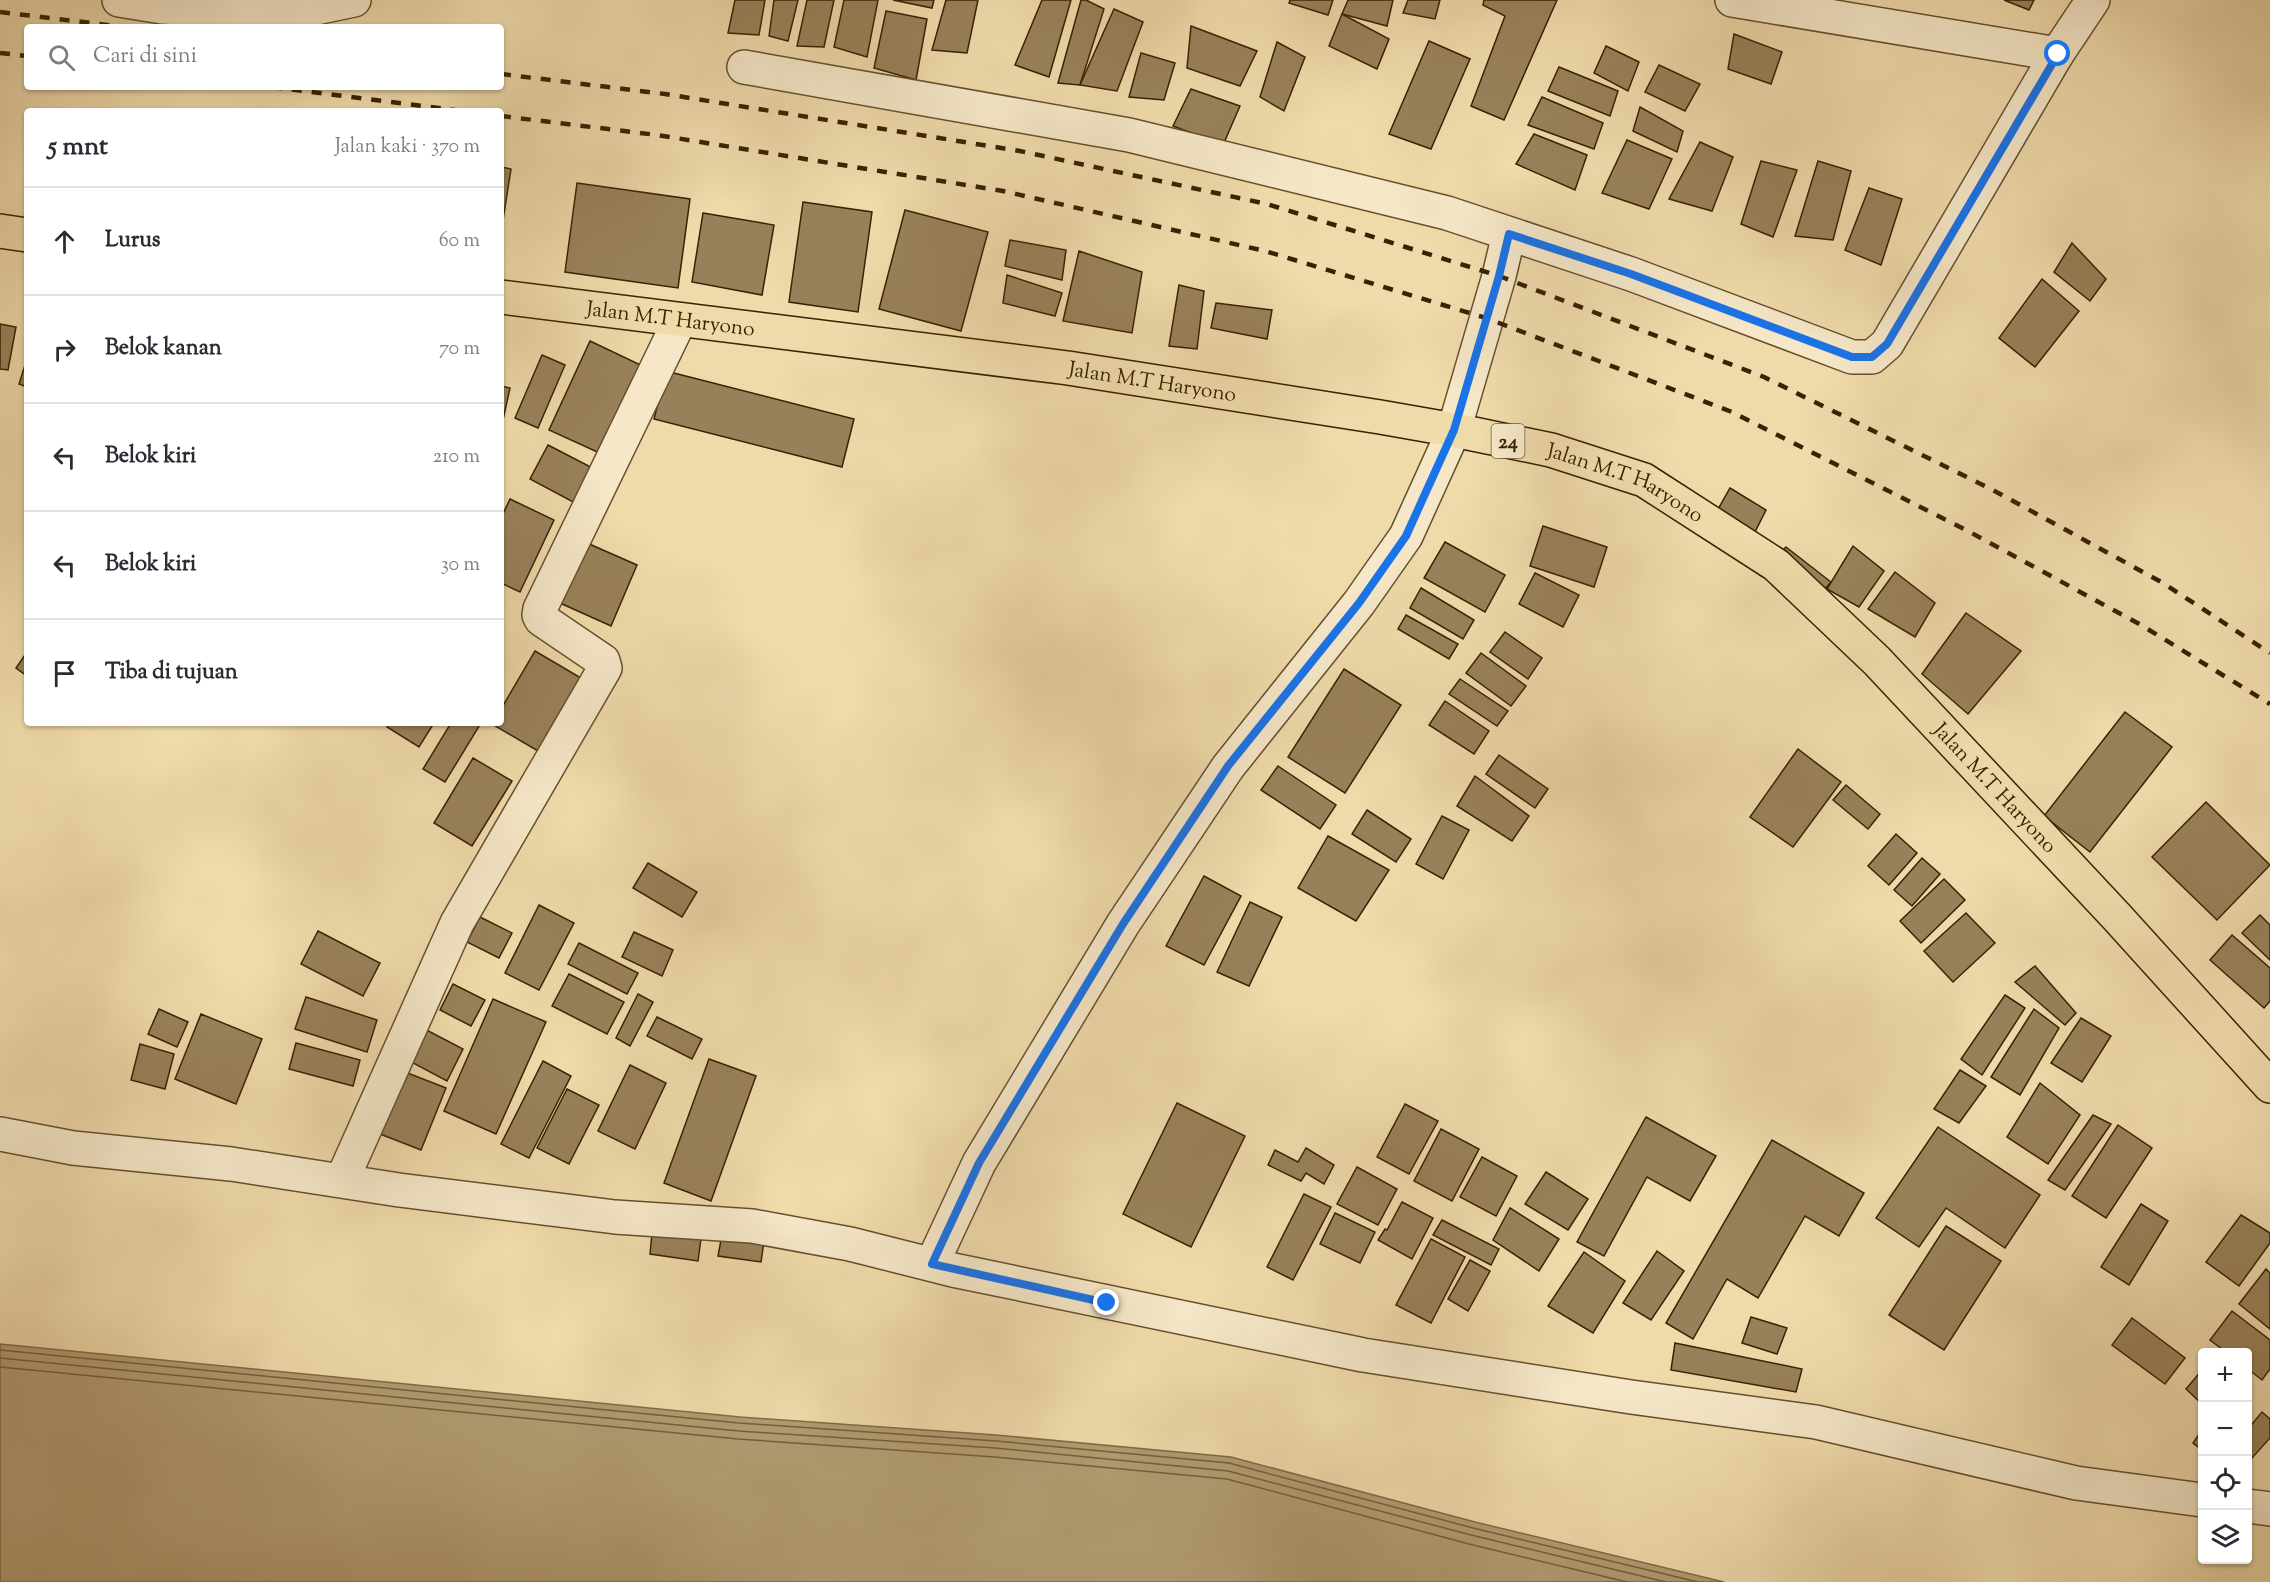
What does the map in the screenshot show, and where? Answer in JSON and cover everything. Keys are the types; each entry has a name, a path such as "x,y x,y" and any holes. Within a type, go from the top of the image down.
{"highway":[{"path":"0,231 24,235"},
{"name":"Jalan M.T Haryono","path":"504,297 1068,368 1454,430 1551,450 1644,480 1776,565 1877,661 2116,916 2270,1086"}],"street":[{"path":"120,0 162,7 287,14 354,0"},
{"path":"1732,0 1783,4 2058,54"},
{"path":"744,67 1129,135 1447,213 1631,274 1852,357 1872,357 1887,344 2058,54 2093,0"},
{"path":"932,1264 979,1163 1123,924 1228,766 1359,603 1406,536 1454,430 1509,234"},
{"path":"342,1180 456,923 605,668 603,661 541,619 540,609 680,320"},
{"path":"0,1134 73,1148 231,1164 399,1190 615,1217 752,1226 850,1244 1096,1300 1363,1355 1631,1397 1816,1422 2076,1483 2198,1499"},
{"path":"2252,1507 2270,1509"}],"water":[{"path":"0,1344 740,1417 996,1435 1231,1457 1475,1522 1724,1582 0,1582"}],"building":[{"path":"735,0 765,0 759,35 728,33"},
{"path":"774,0 798,0 788,41 769,36"},
{"path":"807,0 834,0 824,47 797,46"},
{"path":"844,0 878,0 867,57 834,47"},
{"path":"893,0 934,0 932,8"},
{"path":"946,0 978,0 967,53 932,50"},
{"path":"1042,0 1071,0 1049,77 1015,65"},
{"path":"1081,0 1086,0 1104,9 1080,85 1058,83"},
{"path":"1290,0 1333,0 1328,15 1289,3"},
{"path":"1348,0 1393,0 1387,26 1342,14"},
{"path":"1408,0 1440,0 1435,19 1403,13"},
{"path":"1484,0 1557,0 1504,120 1471,106 1505,16 1483,5"},
{"path":"2004,0 2034,0 2029,10"},
{"path":"1114,9 1143,22 1117,91 1080,85"},
{"path":"886,11 927,19 916,80 874,68"},
{"path":"1342,14 1389,39 1377,69 1329,46"},
{"path":"1191,26 1257,51 1240,86 1187,68"},
{"path":"1734,34 1782,52 1771,84 1728,69"},
{"path":"1429,41 1470,59 1431,149 1389,134"},
{"path":"1277,42 1305,57 1284,111 1260,97"},
{"path":"1606,46 1639,62 1628,91 1594,73"},
{"path":"1141,53 1175,63 1164,100 1129,97"},
{"path":"1659,65 1700,84 1685,111 1645,92"},
{"path":"1559,67 1618,91 1610,116 1548,91"},
{"path":"1191,89 1240,106 1223,145 1173,126"},
{"path":"1542,97 1603,123 1594,149 1528,125"},
{"path":"1640,107 1683,131 1677,152 1633,131"},
{"path":"1534,134 1587,155 1575,190 1516,164"},
{"path":"1627,140 1672,159 1649,209 1602,193"},
{"path":"1700,142 1733,157 1712,211 1669,199"},
{"path":"1761,161 1797,170 1773,237 1741,224"},
{"path":"1818,161 1851,171 1833,240 1795,236"},
{"path":"504,168 511,169 504,214"},
{"path":"577,183 690,199 678,288 565,272"},
{"path":"1869,188 1902,199 1881,265 1845,250"},
{"path":"803,202 872,212 858,312 789,302"},
{"path":"905,210 988,232 961,331 879,309"},
{"path":"703,213 774,225 762,295 692,282"},
{"path":"1010,240 1066,250 1062,280 1005,266"},
{"path":"2072,243 2106,279 2090,301 2054,272"},
{"path":"1079,251 1142,272 1132,333 1063,321"},
{"path":"1007,275 1062,293 1055,316 1003,303"},
{"path":"2042,279 2079,311 2035,367 1999,338"},
{"path":"1179,285 1204,291 1197,349 1169,346"},
{"path":"1216,303 1272,310 1267,339 1211,328"},
{"path":"0,324 16,327 8,370 0,369"},
{"path":"590,341 647,368 606,456 549,430"},
{"path":"542,355 565,365 538,428 515,418"},
{"path":"24,368 24,386 19,384"},
{"path":"666,371 854,419 842,467 654,419"},
{"path":"504,387 510,388 504,415"},
{"path":"548,445 610,477 592,512 530,479"},
{"path":"1730,488 1766,510 1755,532 1717,511"},
{"path":"510,499 554,520 520,592 504,584 504,512"},
{"path":"1543,526 1607,547 1594,587 1530,566"},
{"path":"1445,542 1505,575 1485,612 1424,578"},
{"path":"587,543 637,565 611,626 560,603"},
{"path":"1853,546 1884,571 1859,607 1827,589"},
{"path":"1786,547 1831,582 1819,596 1775,559"},
{"path":"1895,572 1935,603 1915,637 1868,609"},
{"path":"1535,573 1579,595 1563,627 1519,604"},
{"path":"1421,588 1474,620 1463,639 1410,608"},
{"path":"1966,613 2021,651 1968,714 1922,674"},
{"path":"1406,615 1458,644 1449,659 1398,629"},
{"path":"1505,632 1542,658 1528,679 1490,652"},
{"path":"535,651 581,678 538,751 495,726 504,726 504,704"},
{"path":"1481,653 1526,686 1511,706 1466,673"},
{"path":"24,656 24,674 16,668"},
{"path":"1344,669 1401,705 1345,793 1288,757"},
{"path":"1460,679 1508,711 1497,726 1449,694"},
{"path":"1445,701 1489,731 1474,754 1429,725"},
{"path":"2125,712 2172,747 2090,852 2044,816"},
{"path":"388,726 432,726 419,747"},
{"path":"449,726 479,726 445,782 423,769"},
{"path":"1798,749 1841,782 1793,847 1750,817"},
{"path":"1499,755 1548,789 1535,808 1486,774"},
{"path":"473,758 512,781 472,846 434,823"},
{"path":"1278,766 1336,805 1320,829 1261,790"},
{"path":"1475,776 1529,816 1512,841 1457,806"},
{"path":"1846,785 1880,814 1868,829 1833,800"},
{"path":"2206,802 2270,865 2217,920 2152,857"},
{"path":"1367,810 1411,839 1396,862 1352,834"},
{"path":"1442,816 1469,830 1443,879 1416,864"},
{"path":"1896,834 1917,853 1889,885 1868,866"},
{"path":"1328,836 1389,870 1356,921 1298,888"},
{"path":"1922,858 1940,874 1912,906 1894,890"},
{"path":"648,863 697,892 682,917 633,888"},
{"path":"1204,876 1241,896 1204,965 1166,946"},
{"path":"1944,879 1965,900 1921,943 1900,921"},
{"path":"1250,902 1282,917 1249,986 1217,972"},
{"path":"539,905 574,923 539,990 505,973"},
{"path":"1966,913 1995,943 1953,982 1924,951"},
{"path":"2260,915 2270,925 2270,960 2242,933"},
{"path":"480,917 512,933 499,958 467,942"},
{"path":"318,931 380,963 363,996 301,964"},
{"path":"634,932 673,950 662,976 622,957"},
{"path":"2232,935 2270,968 2270,1001 2264,1008 2210,960"},
{"path":"579,943 638,973 627,994 568,964"},
{"path":"2035,966 2076,1013 2065,1025 2015,982"},
{"path":"569,974 624,1002 607,1034 552,1006"},
{"path":"453,984 485,1000 471,1026 440,1010"},
{"path":"638,994 653,1002 630,1046 616,1038"},
{"path":"2005,995 2025,1008 1982,1075 1961,1059"},
{"path":"306,997 377,1020 367,1052 295,1029"},
{"path":"493,999 546,1022 496,1134 444,1111"},
{"path":"159,1009 188,1022 177,1047 148,1034"},
{"path":"2034,1009 2059,1028 2020,1095 1991,1077"},
{"path":"201,1014 262,1039 236,1104 175,1079"},
{"path":"657,1017 702,1039 692,1059 647,1036"},
{"path":"2081,1018 2111,1036 2082,1082 2051,1063"},
{"path":"417,1025 463,1049 447,1081 400,1056"},
{"path":"296,1043 360,1060 353,1086 289,1069"},
{"path":"140,1044 174,1054 165,1089 131,1080"},
{"path":"709,1059 756,1076 711,1201 664,1183"},
{"path":"543,1061 571,1076 529,1158 501,1144"},
{"path":"630,1065 666,1083 635,1149 598,1131"},
{"path":"400,1070 446,1088 421,1150 375,1132"},
{"path":"1960,1070 1986,1086 1959,1123 1934,1109"},
{"path":"2040,1083 2080,1115 2048,1164 2007,1137"},
{"path":"567,1089 599,1105 569,1164 537,1148"},
{"path":"1177,1103 1245,1136 1191,1247 1123,1214"},
{"path":"1405,1104 1438,1121 1409,1174 1377,1157"},
{"path":"2093,1115 2111,1124 2065,1190 2048,1180"},
{"path":"1646,1117 1716,1156 1690,1201 1647,1177 1604,1256 1577,1242"},
{"path":"2118,1125 2152,1148 2106,1218 2072,1196"},
{"path":"1938,1127 2040,1195 2005,1248 1946,1208 1919,1247 1876,1218"},
{"path":"1441,1129 1479,1149 1452,1201 1414,1181"},
{"path":"1772,1140 1864,1193 1839,1236 1805,1216 1758,1298 1727,1279 1693,1339 1666,1323"},
{"path":"1306,1148 1334,1165 1324,1184 1306,1173 1301,1181 1268,1165 1275,1150 1298,1162"},
{"path":"1482,1157 1517,1176 1496,1216 1460,1197"},
{"path":"1357,1167 1397,1189 1378,1225 1337,1204"},
{"path":"1546,1172 1588,1199 1568,1230 1525,1204"},
{"path":"1304,1194 1331,1207 1293,1280 1267,1267"},
{"path":"1402,1202 1433,1218 1412,1259 1378,1240 1385,1229 1387,1230"},
{"path":"2141,1204 2168,1221 2129,1285 2101,1267"},
{"path":"1510,1208 1559,1239 1539,1271 1493,1240"},
{"path":"1335,1213 1375,1232 1360,1263 1320,1244"},
{"path":"2241,1215 2270,1233 2270,1243 2239,1286 2206,1262"},
{"path":"1442,1220 1499,1249 1491,1265 1433,1235"},
{"path":"1946,1226 2001,1261 1944,1350 1889,1315"},
{"path":"652,1233 701,1239 698,1261 650,1254"},
{"path":"722,1234 764,1241 761,1262 718,1256"},
{"path":"1431,1239 1465,1257 1431,1323 1396,1305"},
{"path":"1657,1251 1684,1271 1651,1320 1623,1303"},
{"path":"1584,1252 1625,1281 1593,1333 1548,1306"},
{"path":"1470,1260 1490,1271 1468,1311 1448,1299"},
{"path":"2266,1269 2270,1273 2270,1329 2239,1304"},
{"path":"2232,1311 2270,1340 2270,1369 2262,1380 2252,1372 2252,1348 2221,1348 2210,1340"},
{"path":"1751,1317 1787,1328 1777,1354 1742,1343"},
{"path":"2132,1318 2185,1358 2165,1384 2112,1345"},
{"path":"1675,1343 1802,1369 1796,1392 1671,1370"},
{"path":"2198,1375 2198,1400 2186,1389"},
{"path":"2262,1412 2270,1419 2270,1438 2252,1458 2252,1456 2252,1424"},
{"path":"2198,1436 2198,1447 2193,1443"}],"railway":[{"path":"0,12 99,24"},
{"path":"0,53 24,56"},
{"path":"504,74 665,94 1020,151 1267,204 1499,276 1764,377 1991,489 2163,583 2270,653"},
{"path":"296,90 439,108"},
{"path":"504,116 657,135 1003,191 1265,251 1486,318 1732,412 1968,531 2141,625 2270,704"}],"route":[{"path":"1107,1303 932,1264 979,1163 1123,924 1228,766 1359,603 1406,536 1454,430 1509,234 1631,274 1852,357 1872,357 1887,344 2058,54"}]}
